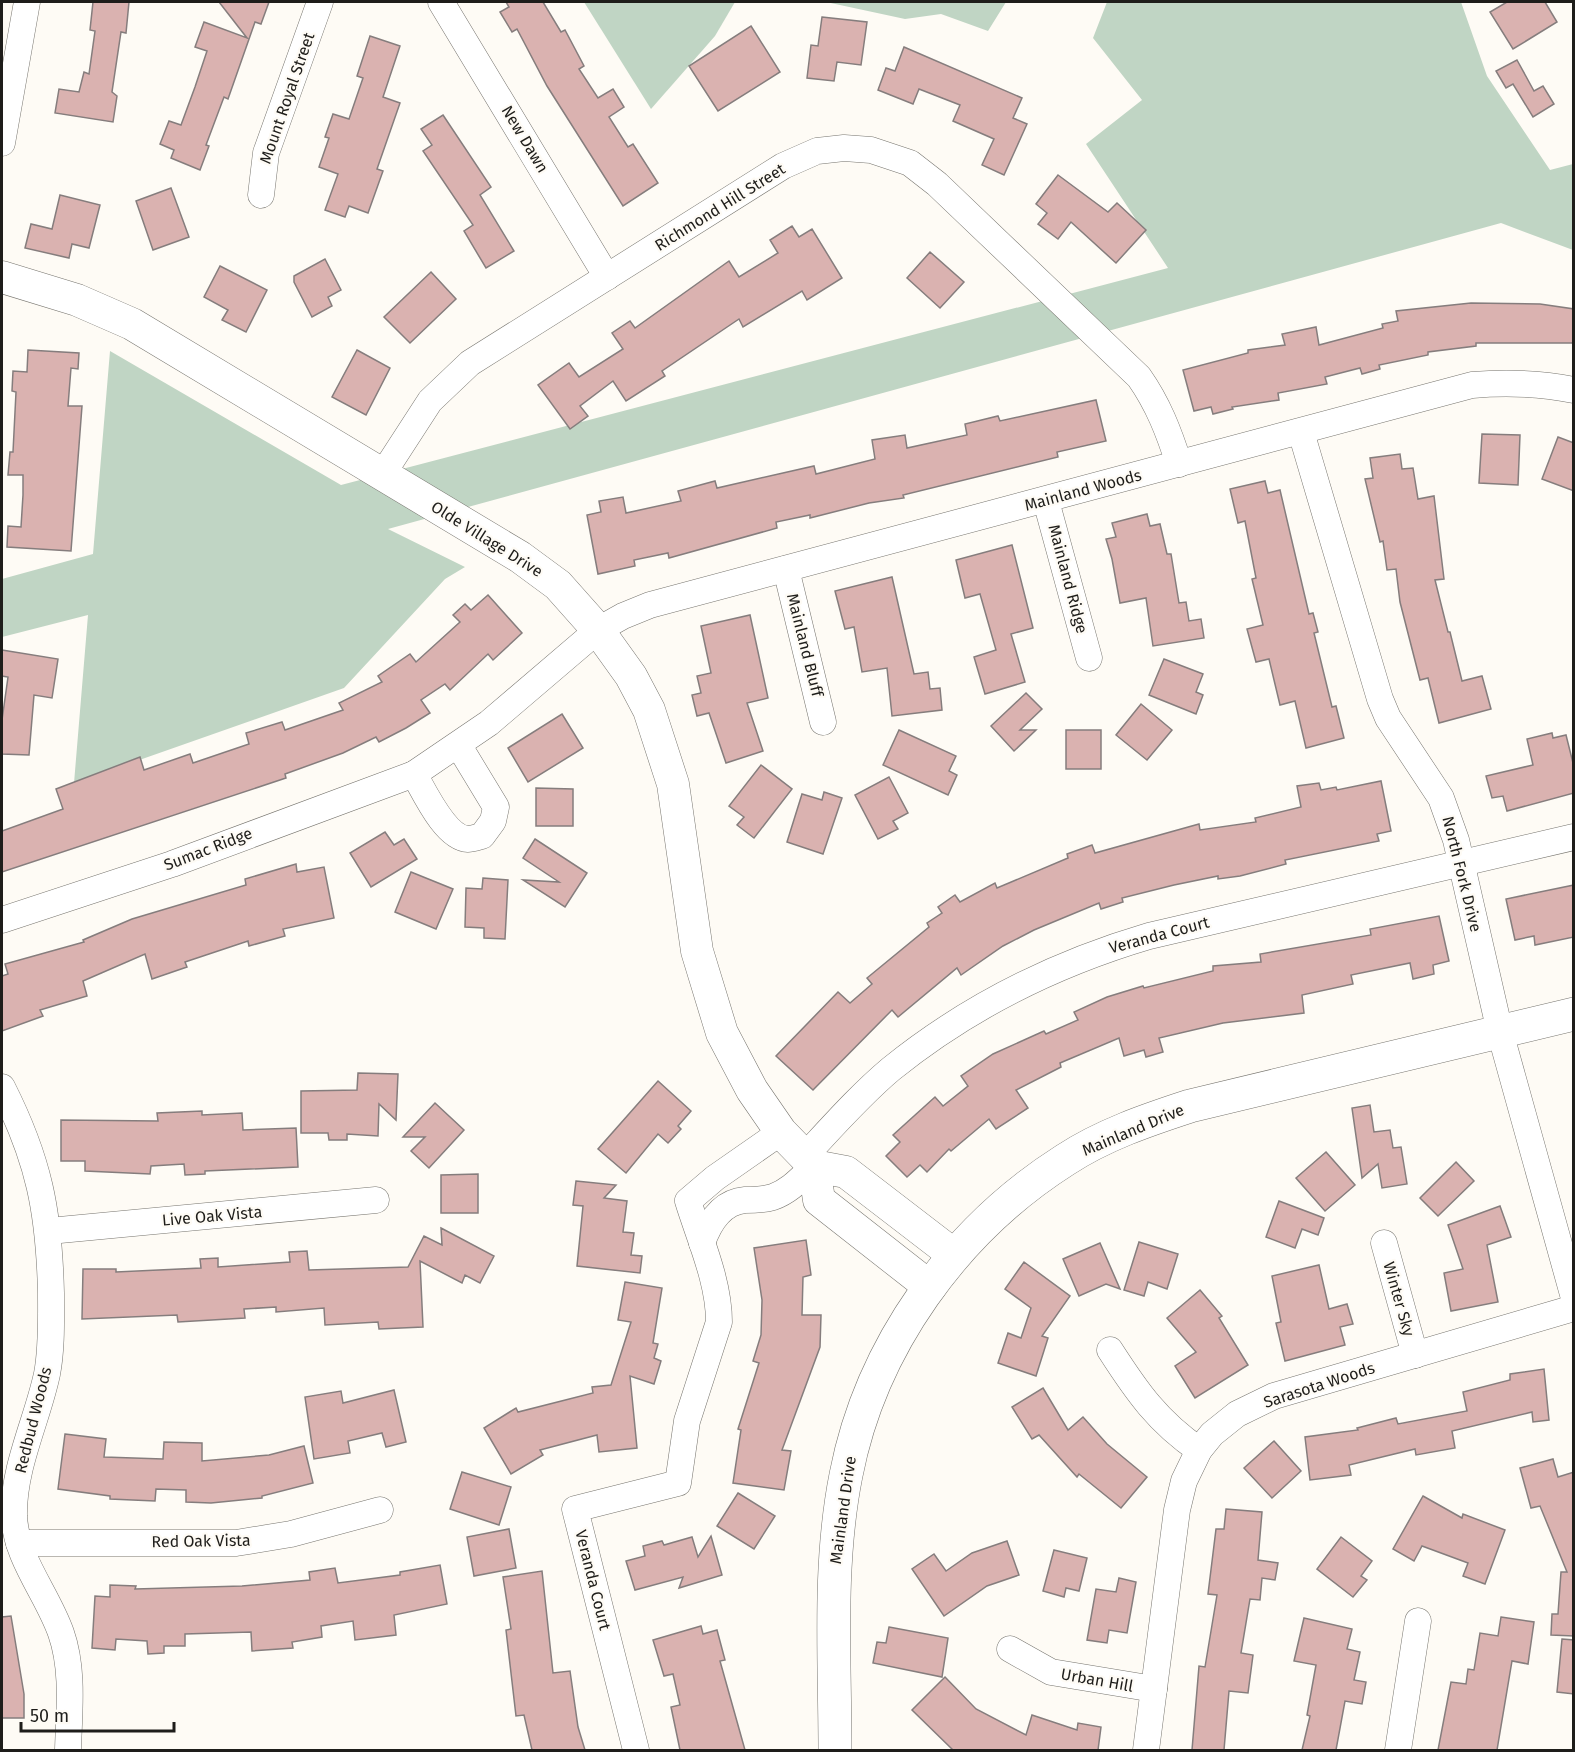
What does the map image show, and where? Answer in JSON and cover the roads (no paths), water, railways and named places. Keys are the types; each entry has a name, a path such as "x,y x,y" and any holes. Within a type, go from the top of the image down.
{"main road":[{"name":"Mainland Drive","path":"835,1750 835,1565 845,1476 857,1426 877,1378 903,1328 954,1255 1017,1193 1066,1159 1109,1136 1190,1106 1574,1014"}],"street":[{"path":"2,143 27,2"},
{"name":"Mount Royal Street","path":"261,195 266,153 320,2"},
{"name":"New Dawn","path":"441,2 607,277"},
{"name":"Richmond Hill Street","path":"382,475 404,437 430,401 449,381 492,348 783,166 817,151 844,148 862,149 897,158 937,184 1131,368 1153,397 1166,424 1179,464"},
{"name":"Olde Village Drive","path":"2,277 77,300 132,324 520,557 558,585 598,630 631,676 662,747 673,784 697,951 722,1033 752,1090 781,1132 809,1161"},
{"name":"Mainland Woods","path":"598,630 650,605 1046,501 1472,385 1509,382 1544,384 1574,390"},
{"name":"North Fork Drive","path":"1301,432 1380,699 1388,718 1441,798 1461,864 1500,1032 1574,1298"},
{"name":"Mainland Ridge","path":"1046,501 1089,658"},
{"name":"Mainland Bluff","path":"786,569 824,722"},
{"name":"Sumac Ridge","path":"2,920 172,864 238,837 379,789 414,774 459,746 489,723 598,630"},
{"path":"414,774 436,812 451,830 466,839 482,836 493,821 496,807 459,746"},
{"name":"Veranda Court","path":"702,1243 707,1227 729,1204 743,1200 759,1201 789,1189 863,1095 917,1050 968,1014 1045,972 1095,952 1149,936 1574,837"},
{"name":"Redbud Woods","path":"2,1087 26,1141 41,1185 49,1231 50,1342 47,1373 15,1490 14,1517 19,1543 61,1633 66,1652 69,1673 68,1750"},
{"name":"Veranda Court","path":"636,1750 575,1509 678,1483 687,1421 719,1322 719,1309 702,1243 688,1201 781,1132"},
{"path":"809,1161 846,1172 954,1255"},
{"path":"809,1161 819,1200 930,1287"},
{"name":"Live Oak Vista","path":"49,1231 376,1200"},
{"name":"Winter Sky","path":"1384,1243 1415,1355"},
{"name":"Sarasota Woods","path":"1146,1750 1177,1510 1184,1481 1199,1450 1212,1434 1237,1414 1274,1396 1574,1308"},
{"path":"1110,1350 1138,1394 1164,1424 1199,1450"},
{"name":"Red Oak Vista","path":"19,1543 255,1541 291,1534 380,1510"},
{"path":"1398,1750 1418,1621"},
{"name":"Urban Hill","path":"1010,1649 1051,1672 1154,1689"}]}
